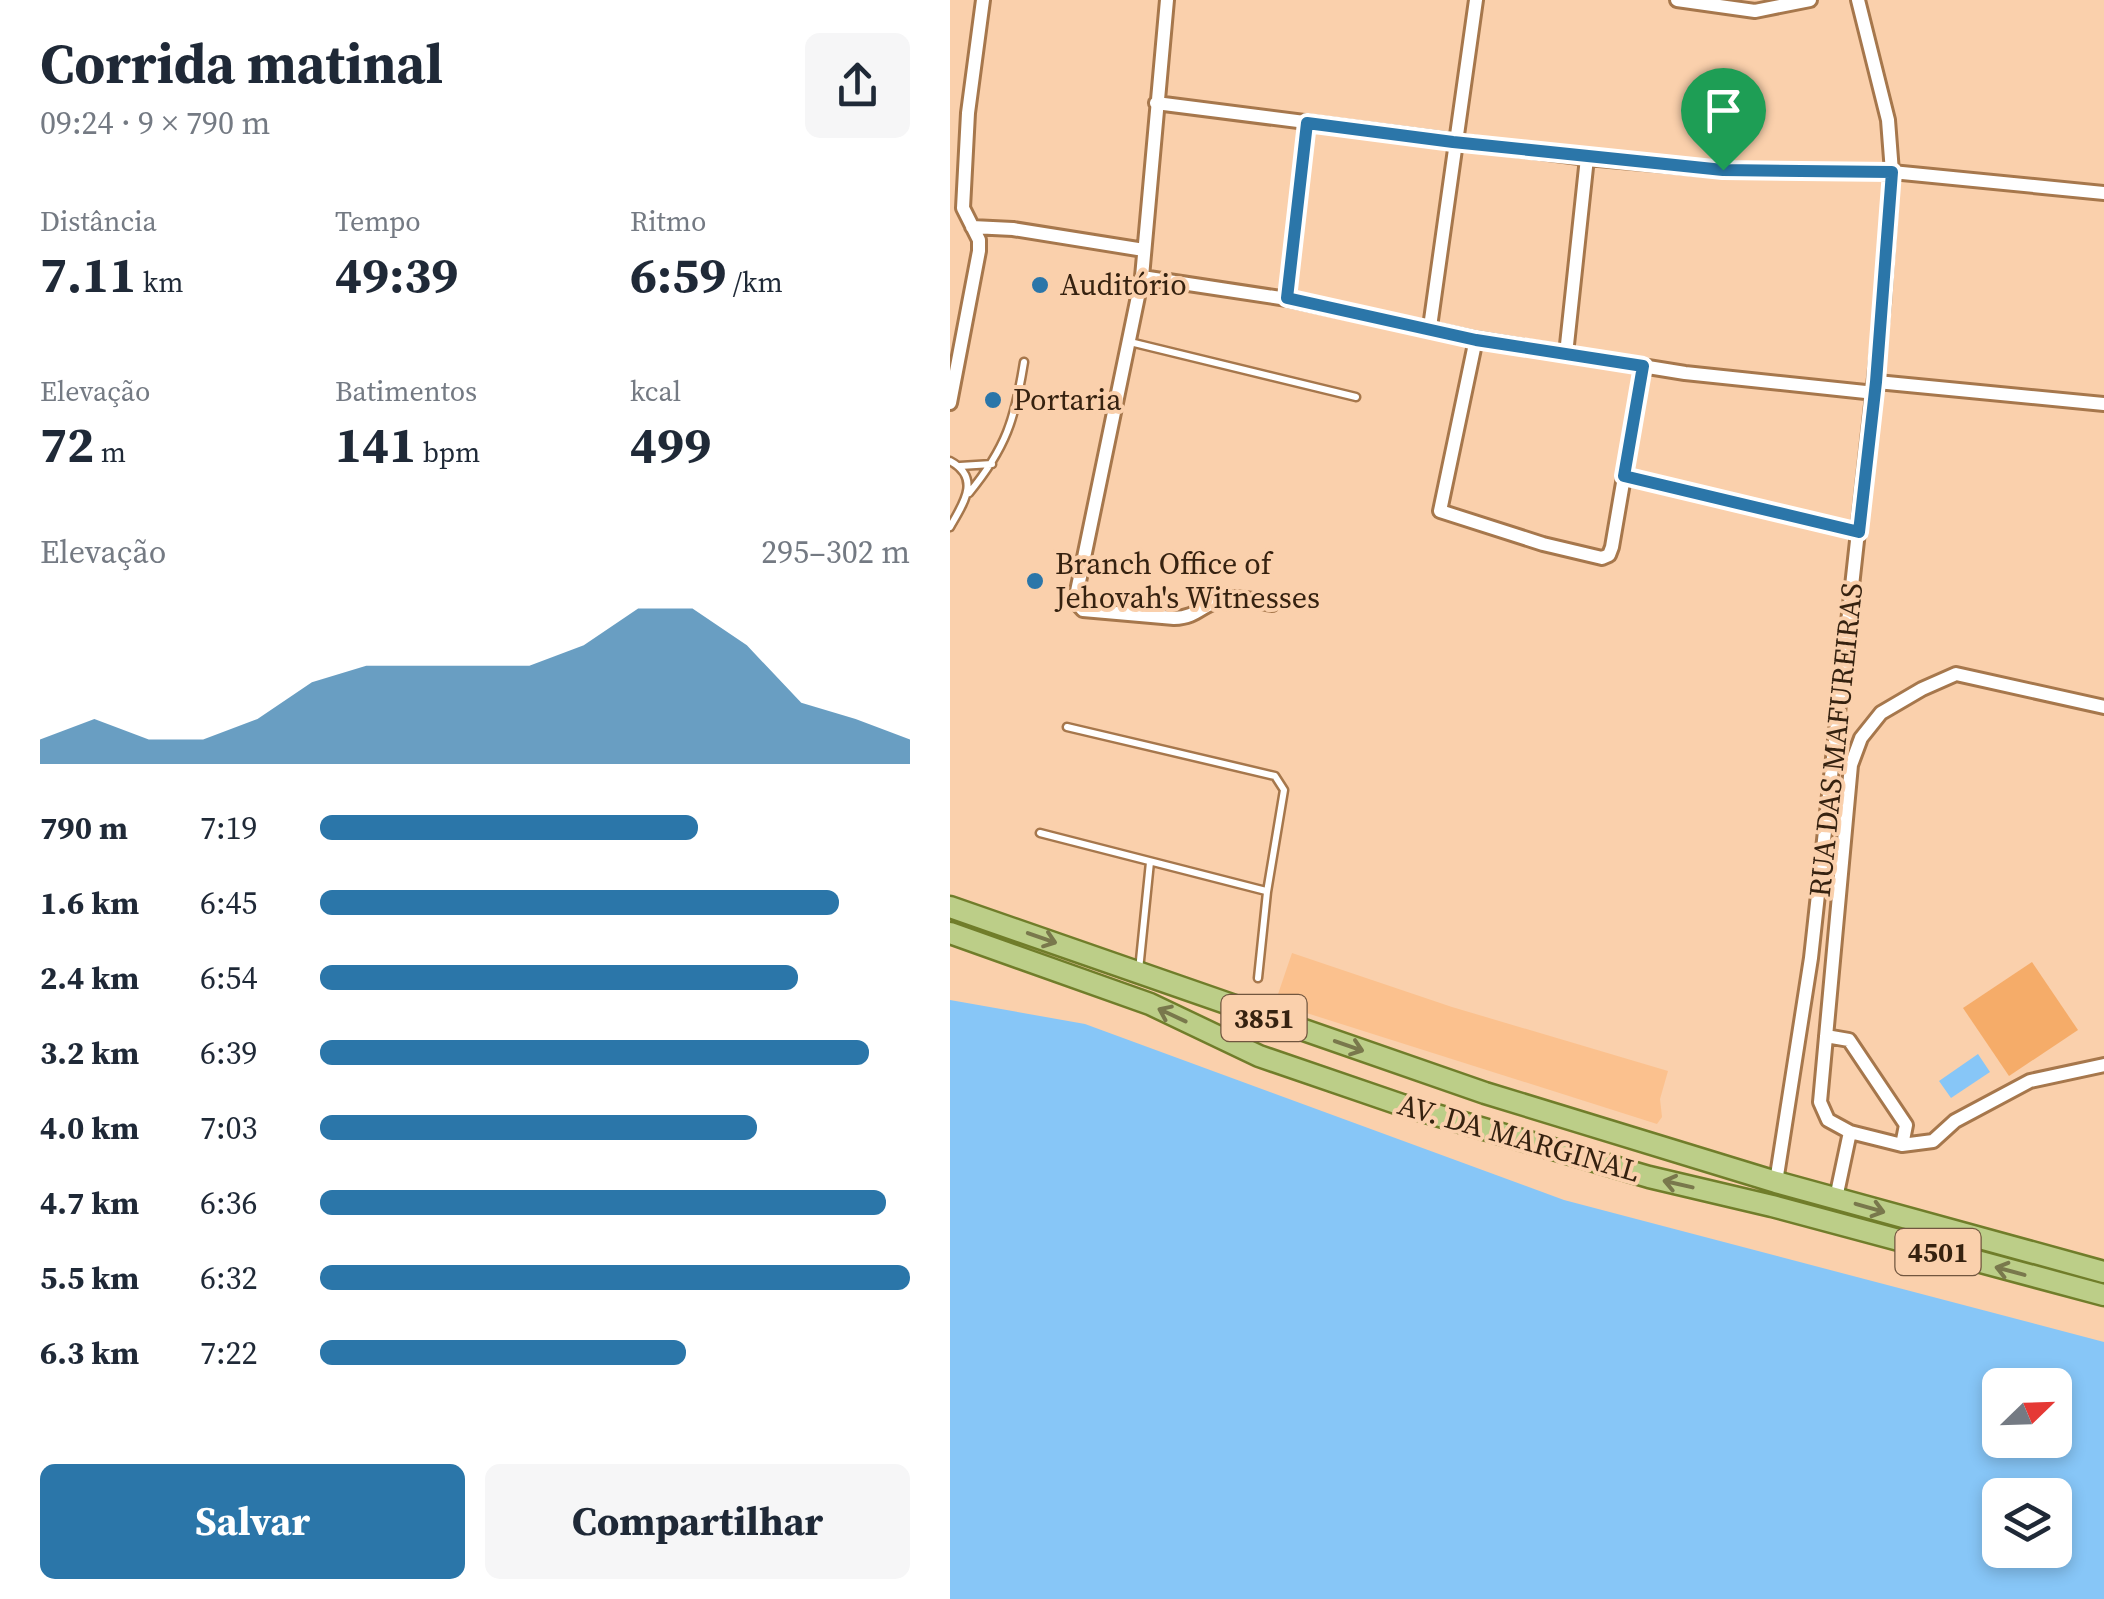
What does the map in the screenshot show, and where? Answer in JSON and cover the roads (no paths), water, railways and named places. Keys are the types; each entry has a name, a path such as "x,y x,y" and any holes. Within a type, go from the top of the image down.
{"main road":[{"name":"AV. DA MARGINAL","path":"950,906 1485,1093 1776,1182 2104,1272"},
{"name":"AV. DA MARGINAL","path":"950,933 1150,1004 1259,1056 1402,1105 1633,1172 2104,1295"}],"street":[{"path":"950,403 979,251 978,240 962,208 964,156 983,0"},
{"path":"1166,0 1142,277 1074,595 1083,610 1189,617 1222,599 1272,604"},
{"path":"1430,327 1476,0"},
{"path":"1678,0 1755,12 1810,0"},
{"name":"RUA DAS MAFUREIRAS","path":"1776,1182 1811,958 1876,388 1892,172 1888,120 1858,0"},
{"path":"1156,103 1588,158 1723,170 1892,172 2104,193"},
{"path":"1287,298 1307,123"},
{"path":"1566,354 1588,158"},
{"path":"972,228 1013,229 1144,250"},
{"path":"1142,277 1287,298 1476,340 1643,366 2104,404"},
{"path":"950,321 965,333"},
{"path":"1476,340 1440,511 1543,544 1605,558 1612,547 1643,366"},
{"path":"1624,476 1859,532"},
{"path":"2104,708 1956,674 1881,713 1861,738 1851,766 1820,1102 1828,1120 1850,1132 1902,1144 1933,1141 1988,1101 2030,1082 2104,1065"},
{"path":"1826,1036 1848,1040 1906,1125 1902,1144"},
{"path":"1836,1198 1850,1132"}],"lane":[{"path":"1128,342 1356,397"},
{"path":"950,527 969,493 994,464 1016,413 1024,362"},
{"path":"950,461 968,480 969,493"},
{"path":"958,466 994,464"},
{"path":"1067,728 1275,776 1284,790 1258,978"},
{"path":"1040,833 1267,892"},
{"path":"1139,971 1150,862"}],"water":[{"path":"950,1000 1085,1024 1564,1200 2104,1342 2104,1599 950,1599"},
{"path":"1978,1054 1990,1072 1951,1098 1939,1081"}],"place":[{"name":"Auditório","path":"1040,285"},
{"name":"Portaria","path":"993,400"},
{"name":"Branch Office of Jehovah's Witnesses","path":"1035,581"}]}
